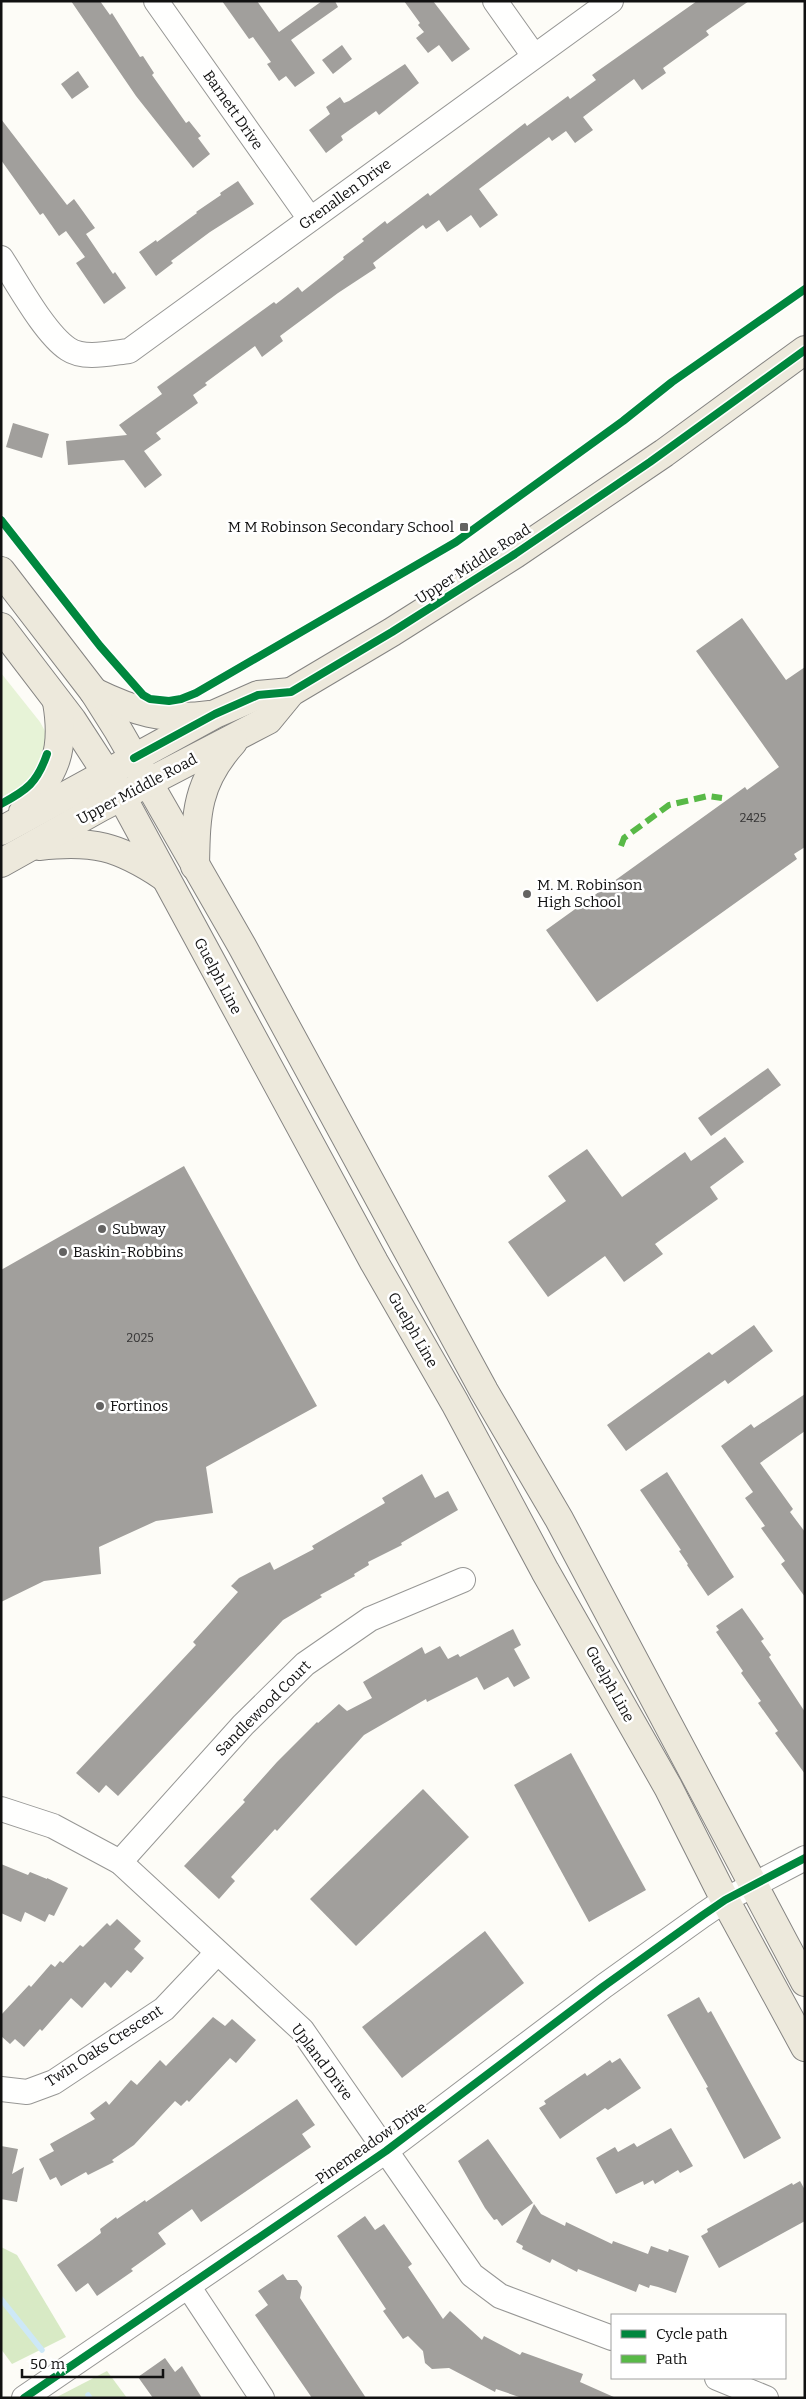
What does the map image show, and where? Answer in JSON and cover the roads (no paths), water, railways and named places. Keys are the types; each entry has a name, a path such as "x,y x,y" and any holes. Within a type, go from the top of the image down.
{"main road":[{"name":"Upper Middle Road","path":"1,862 268,720 291,692 392,632 515,554 664,452 805,350"},
{"path":"1,570 94,692 242,946 484,1391 559,1519 805,1982"},
{"name":"Guelph Line","path":"1,627 58,702 108,773 122,797 374,1262 668,1787 725,1900 805,2046"},
{"path":"94,692 130,708 156,715 183,718 215,714"},
{"name":"Upper Middle Road","path":"8,827 215,714 258,695 291,692"},
{"path":"8,827 43,787 54,767 60,741 58,702"},
{"path":"195,866 197,811 201,794 208,777 237,737"},
{"path":"30,847 60,844 101,846 138,860 164,877"},
{"path":"482,1455 512,1438"}],"street":[{"name":"Barnett Drive","path":"156,1 310,220"},
{"path":"495,1 534,56"},
{"name":"Grenallen Drive","path":"1,258 47,327 68,350 91,355 129,351 611,1"},
{"name":"Sandlewood Court","path":"120,1862 243,1724 305,1664 370,1619 462,1580"},
{"name":"Upland Drive","path":"1,1809 53,1826 120,1862 217,1954 302,2030 472,2275 500,2296 611,2338"},
{"name":"Pinemeadow Drive","path":"24,2398 386,2151 604,1986 725,1900 805,1858"},
{"name":"Twin Oaks Crescent","path":"1,2089 27,2092 54,2082 164,2009 217,1954"},
{"path":"188,2286 262,2398"},
{"path":"719,2379 766,2398"}],"waterway":[{"path":"1,2299 42,2350"}],"place":[{"name":"M M Robinson Secondary School","path":"464,527"},
{"name":"M. M. Robinson High School","path":"527,894"},
{"name":"Subway","path":"102,1229"},
{"name":"Baskin-Robbins","path":"63,1252"},
{"name":"Fortinos","path":"100,1406"}]}
